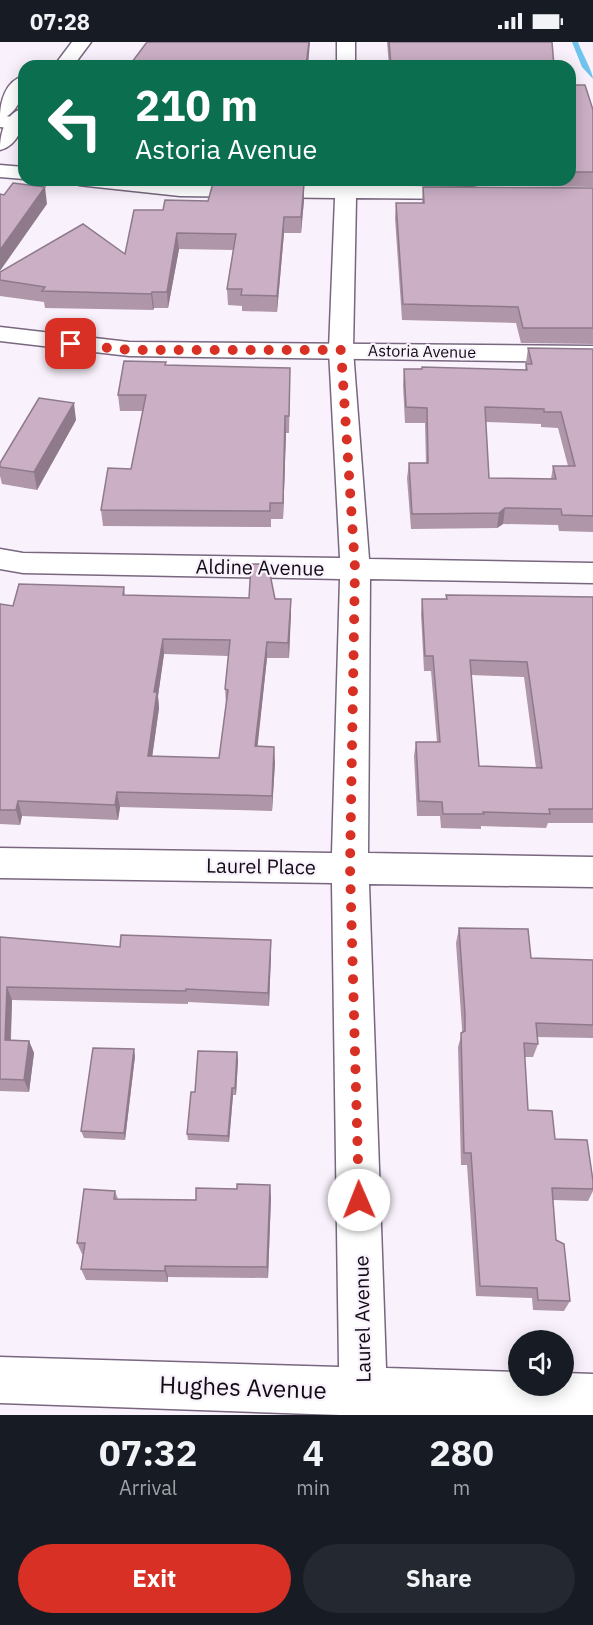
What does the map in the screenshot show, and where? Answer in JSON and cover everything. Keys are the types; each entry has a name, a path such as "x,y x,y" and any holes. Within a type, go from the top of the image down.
{"street":[{"path":"68,60 82,42"},
{"path":"346,42 346,60"},
{"path":"0,144 18,97"},
{"path":"0,171 18,172"},
{"path":"143,186 180,190 346,186 487,194"},
{"name":"Laurel Avenue","path":"346,186 341,350 355,568 350,867 364,1402"},
{"name":"Astoria Avenue","path":"0,334 129,350 341,350 593,354"},
{"name":"Aldine Avenue","path":"0,559 23,563 593,573"},
{"name":"Laurel Place","path":"0,863 593,872"},
{"name":"Hughes Avenue","path":"0,1380 364,1402 593,1398"}],"building":[{"path":"147,42 309,42 307,60 134,60"},
{"path":"389,42 552,42 554,60 390,60"},
{"path":"576,85 585,85 593,110 593,172 576,172"},
{"path":"13,183 18,184 18,186 45,187 0,250 0,194 4,195"},
{"path":"212,186 304,186 301,217 284,217 277,296 241,295 242,289 227,289 236,234 177,233 167,292 152,292 151,294 42,291 45,287 0,280 0,272 83,224 125,254 134,210 163,210 165,200 208,201"},
{"path":"423,187 593,188 593,328 523,328 518,307 403,304 396,203 424,203"},
{"path":"528,348 593,349 593,516 562,515 561,509 505,508 499,513 412,514 409,463 428,463 427,408 406,407 404,369 422,369 422,367 527,370 526,364 532,364","holes":["485,407 544,409 544,412 561,412 575,466 553,466 556,479 489,478"]},
{"path":"124,361 166,362 165,365 290,368 289,416 285,416 283,503 270,503 270,511 101,510 108,468 131,469 146,395 118,395"},
{"path":"39,398 74,403 34,472 0,467 0,463"},
{"path":"251,564 268,564 275,599 291,599 288,643 267,642 255,746 274,747 272,796 117,792 115,805 18,801 16,810 0,810 0,604 13,606 19,584 124,587 123,595 249,598","holes":["163,639 230,640 225,689 228,690 219,758 148,756 157,692 154,692"]},
{"path":"446,595 593,597 593,809 549,809 550,814 483,812 484,814 443,814 442,802 419,801 416,742 440,742 433,656 425,656 422,599 447,599","holes":["470,660 527,662 542,768 479,766"]},
{"path":"459,928 528,929 531,958 593,960 593,1025 536,1023 538,1044 524,1043 528,1110 552,1111 555,1139 587,1140 593,1189 552,1188 556,1240 564,1244 570,1301 538,1300 537,1288 480,1286 471,1153 464,1153 461,1033 465,1031 465,1014"},
{"path":"121,935 271,940 268,993 186,989 186,991 7,987 5,1040 29,1041 24,1080 0,1079 0,937 120,947"},
{"path":"93,1048 134,1049 124,1133 81,1131"},
{"path":"198,1051 237,1052 235,1088 232,1088 228,1136 187,1134 191,1092 195,1092"},
{"path":"237,1184 270,1185 267,1267 165,1266 165,1271 81,1269 85,1243 77,1243 84,1189 115,1191 114,1199 196,1200 196,1188 237,1189"}],"waterway":[{"path":"575,42 585,67 593,77"}],"route":[{"path":"71,344 129,350 341,350 355,568 350,867 359,1200"}]}
